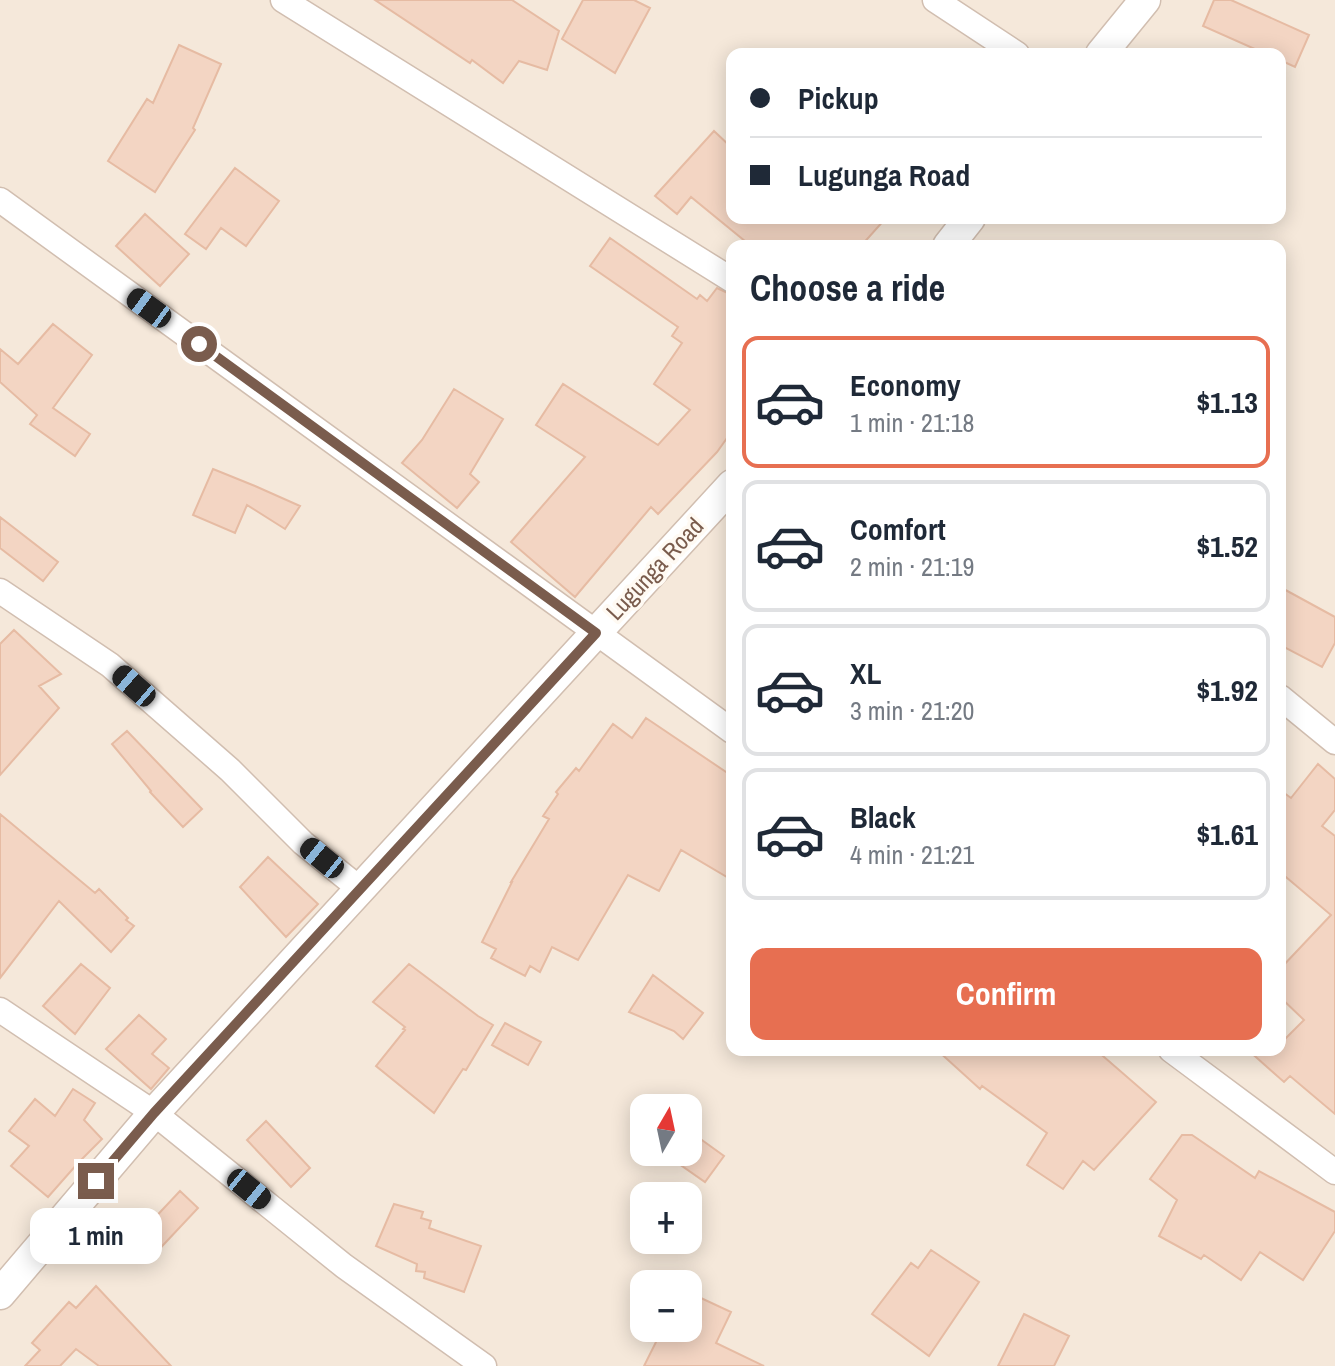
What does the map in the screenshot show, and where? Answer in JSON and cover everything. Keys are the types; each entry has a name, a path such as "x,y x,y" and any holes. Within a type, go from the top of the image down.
{"street":[{"path":"283,0 726,276"},
{"path":"935,0 1008,48"},
{"path":"1106,48 1145,0"},
{"path":"0,200 726,727"},
{"path":"953,240 965,224"},
{"name":"Lugunga Road","path":"0,1294 154,1113 726,492"},
{"path":"0,591 110,665 230,770 303,843 360,889"},
{"path":"1286,702 1335,742"},
{"path":"0,1010 154,1113 344,1266 484,1366"},
{"path":"1179,1056 1335,1172"}],"shaded area":[{"path":"0,0 1335,0 1335,1366 0,1366"}],"building":[{"path":"375,0 512,0 559,31 547,70 519,61 503,83 472,60 470,63"},
{"path":"583,0 634,0 650,8 615,73 562,39"},
{"path":"1214,0 1231,0 1309,35 1295,67 1286,63 1286,48 1252,48 1203,26"},
{"path":"179,45 221,64 193,128 195,130 155,192 108,161 147,99 153,103"},
{"path":"714,131 726,142 726,224 881,224 866,240 744,240 691,197 677,214 655,196"},
{"path":"235,168 279,201 246,246 221,228 206,249 185,234"},
{"path":"145,214 189,254 160,286 116,246"},
{"path":"610,238 697,299 700,295 707,301 717,288 726,292 726,439 658,514 651,507 575,597 511,542 585,457 536,425 563,384 658,445 690,410 654,384 682,343 672,336 678,327 590,266"},
{"path":"53,324 92,355 53,408 90,434 75,456 30,424 37,415 0,382 0,349 18,364"},
{"path":"454,389 503,419 470,474 479,482 457,508 402,463 422,440"},
{"path":"213,469 300,506 285,529 247,505 235,533 193,515"},
{"path":"0,517 58,562 43,581 0,548"},
{"path":"1286,590 1335,617 1335,643 1322,667 1286,648"},
{"path":"14,630 61,674 39,686 59,708 0,775 0,644"},
{"path":"646,718 726,772 726,876 681,850 659,891 628,875 578,960 552,947 540,972 530,966 525,976 491,958 496,949 482,942 511,882 549,819 543,816 558,794 556,792 576,768 579,771 613,724 632,738"},
{"path":"127,731 202,809 183,827 112,744"},
{"path":"1318,764 1335,779 1335,810 1322,826 1335,836 1335,1114 1290,1076 1284,1082 1255,1056 1286,1056 1286,1038 1304,1020 1286,1003 1286,963 1331,915 1286,877 1286,794 1291,798"},
{"path":"0,814 95,893 99,889 128,918 126,920 134,926 111,952 59,901 0,978"},
{"path":"268,857 318,904 286,937 240,887"},
{"path":"81,964 110,988 75,1034 43,1006"},
{"path":"409,964 493,1025 466,1070 463,1069 434,1113 376,1066 405,1027 373,1002"},
{"path":"653,975 703,1013 683,1039 674,1031 629,1012"},
{"path":"139,1015 166,1039 152,1054 169,1068 151,1089 106,1049"},
{"path":"505,1023 541,1042 528,1065 492,1045"},
{"path":"944,1056 1103,1056 1156,1102 1094,1170 1083,1161 1063,1189 1027,1165 1047,1133 982,1086 980,1089"},
{"path":"73,1089 95,1103 84,1120 102,1139 48,1197 11,1166 29,1146 9,1131 35,1099 55,1116"},
{"path":"266,1121 310,1168 291,1187 247,1140"},
{"path":"1182,1135 1192,1135 1255,1178 1259,1171 1335,1212 1335,1231 1303,1280 1260,1252 1241,1280 1204,1255 1201,1259 1159,1236 1177,1200 1150,1179"},
{"path":"702,1140 724,1156 705,1182 682,1166 702,1166"},
{"path":"180,1191 198,1208 150,1259 132,1242"},
{"path":"394,1204 423,1212 421,1218 431,1221 429,1228 481,1246 464,1292 424,1278 425,1272 416,1271 417,1264 376,1246"},
{"path":"931,1250 979,1282 929,1356 872,1314 911,1263 918,1268"},
{"path":"96,1286 171,1366 99,1366 76,1349 60,1366 25,1366 40,1350 32,1343 69,1302 76,1308"},
{"path":"702,1299 731,1312 716,1343 764,1366 644,1366 656,1342 702,1342"},
{"path":"1024,1314 1069,1336 1054,1366 998,1366"}],"route":[{"path":"96,1181 154,1113 596,633 199,344"}]}
